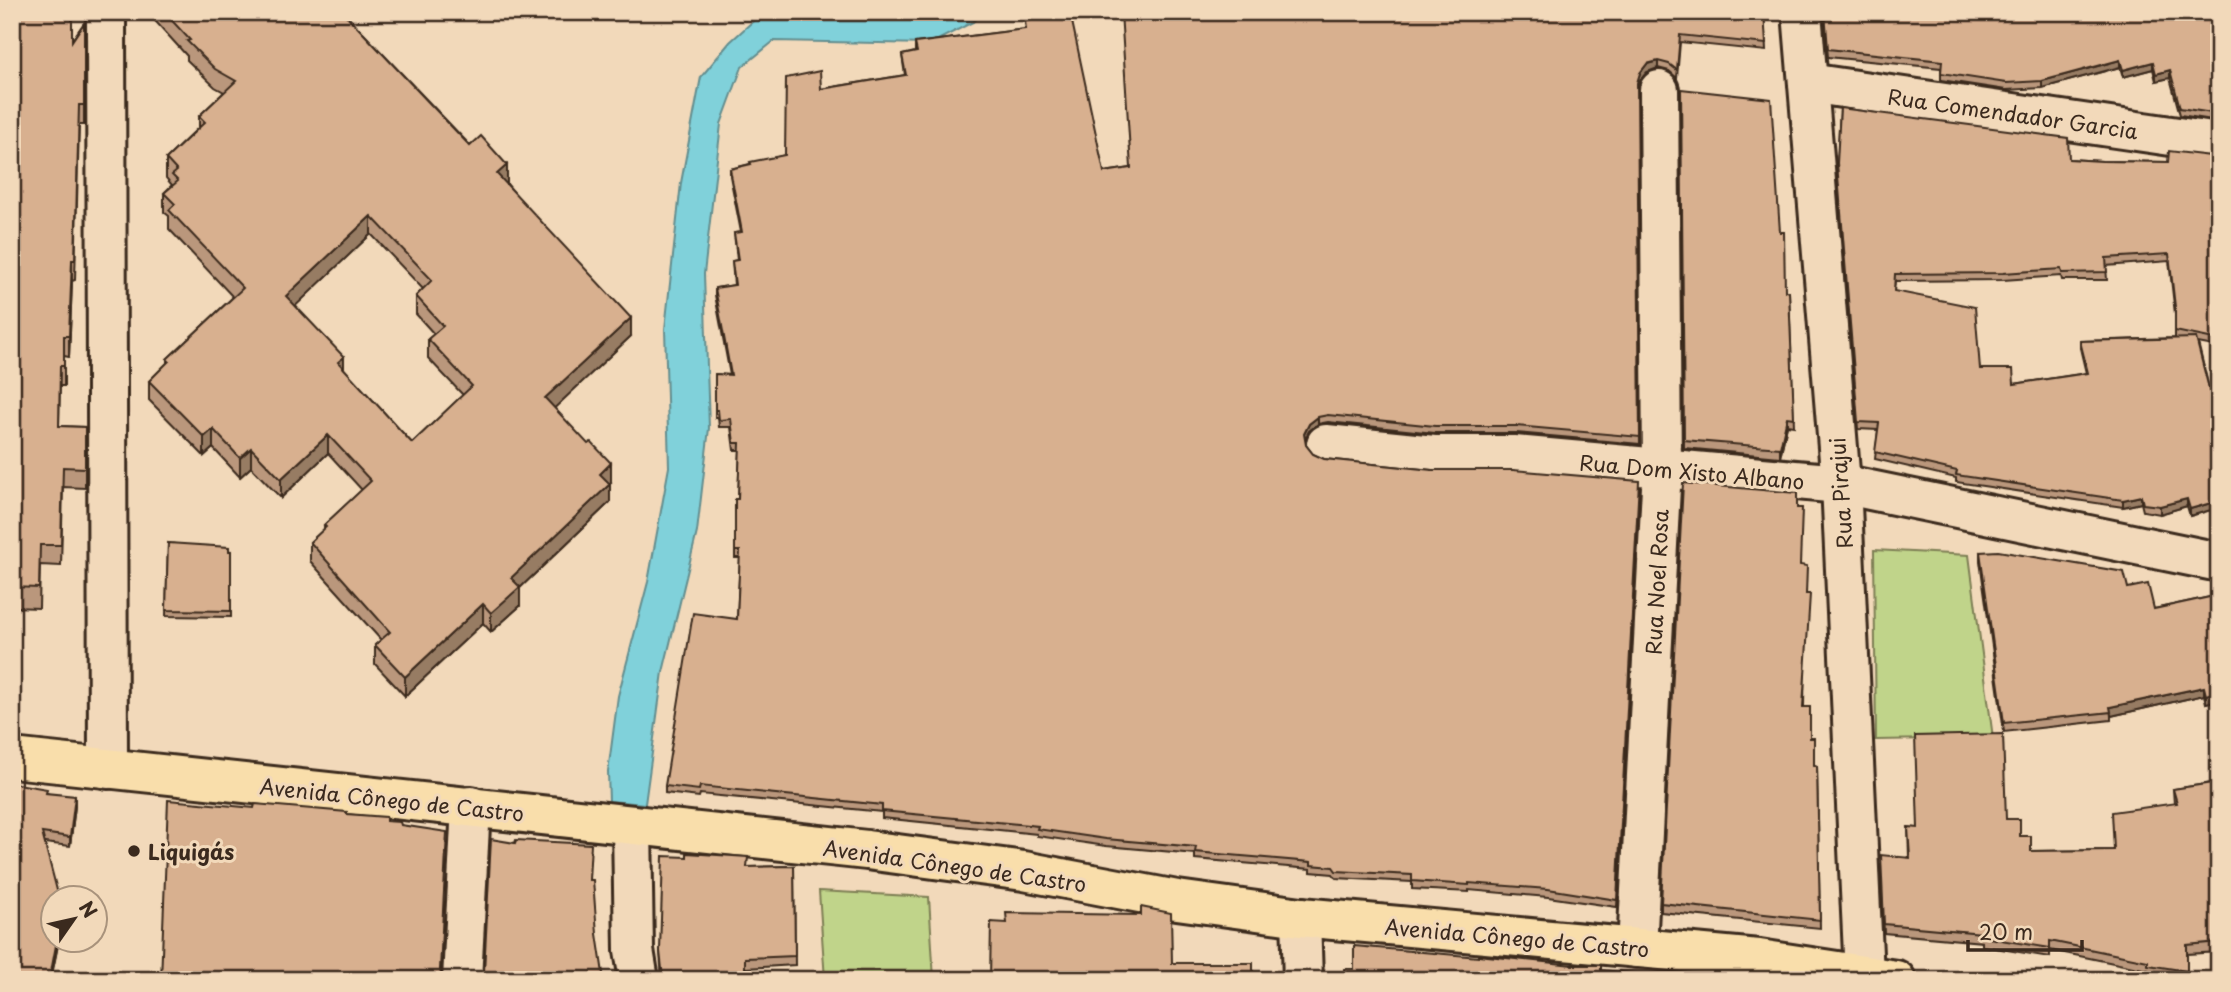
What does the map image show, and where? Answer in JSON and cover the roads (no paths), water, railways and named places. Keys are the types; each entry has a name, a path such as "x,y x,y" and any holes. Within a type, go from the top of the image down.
{"main road":[{"name":"Avenida Cônego de Castro","path":"12,758 867,850 1024,871 1177,900 1301,917 1637,948 1759,970 1880,978"}],"street":[{"path":"106,12 108,769"},
{"name":"Rua Pirajui","path":"1802,12 1880,978"},
{"name":"Rua Comendador Garcia","path":"1808,83 2219,142"},
{"name":"Rua Noel Rosa","path":"1637,948 1662,468 1658,90"},
{"name":"Rua Dom Xisto Albano","path":"1326,444 1434,455 1514,455 1841,484 2219,562"},
{"path":"463,980 471,806"},
{"path":"632,826 634,950 639,980"},
{"path":"1301,917 1303,980"}],"water":[{"path":"936,12 982,12 973,22 930,44 774,41 742,67 721,124 704,274 709,428 697,532 663,672 645,804 609,801 608,772 618,696 648,582 669,467 665,329 681,183 701,77 730,42 762,13 928,19"}],"place":[{"name":"Liquigás","path":"134,851"}]}
